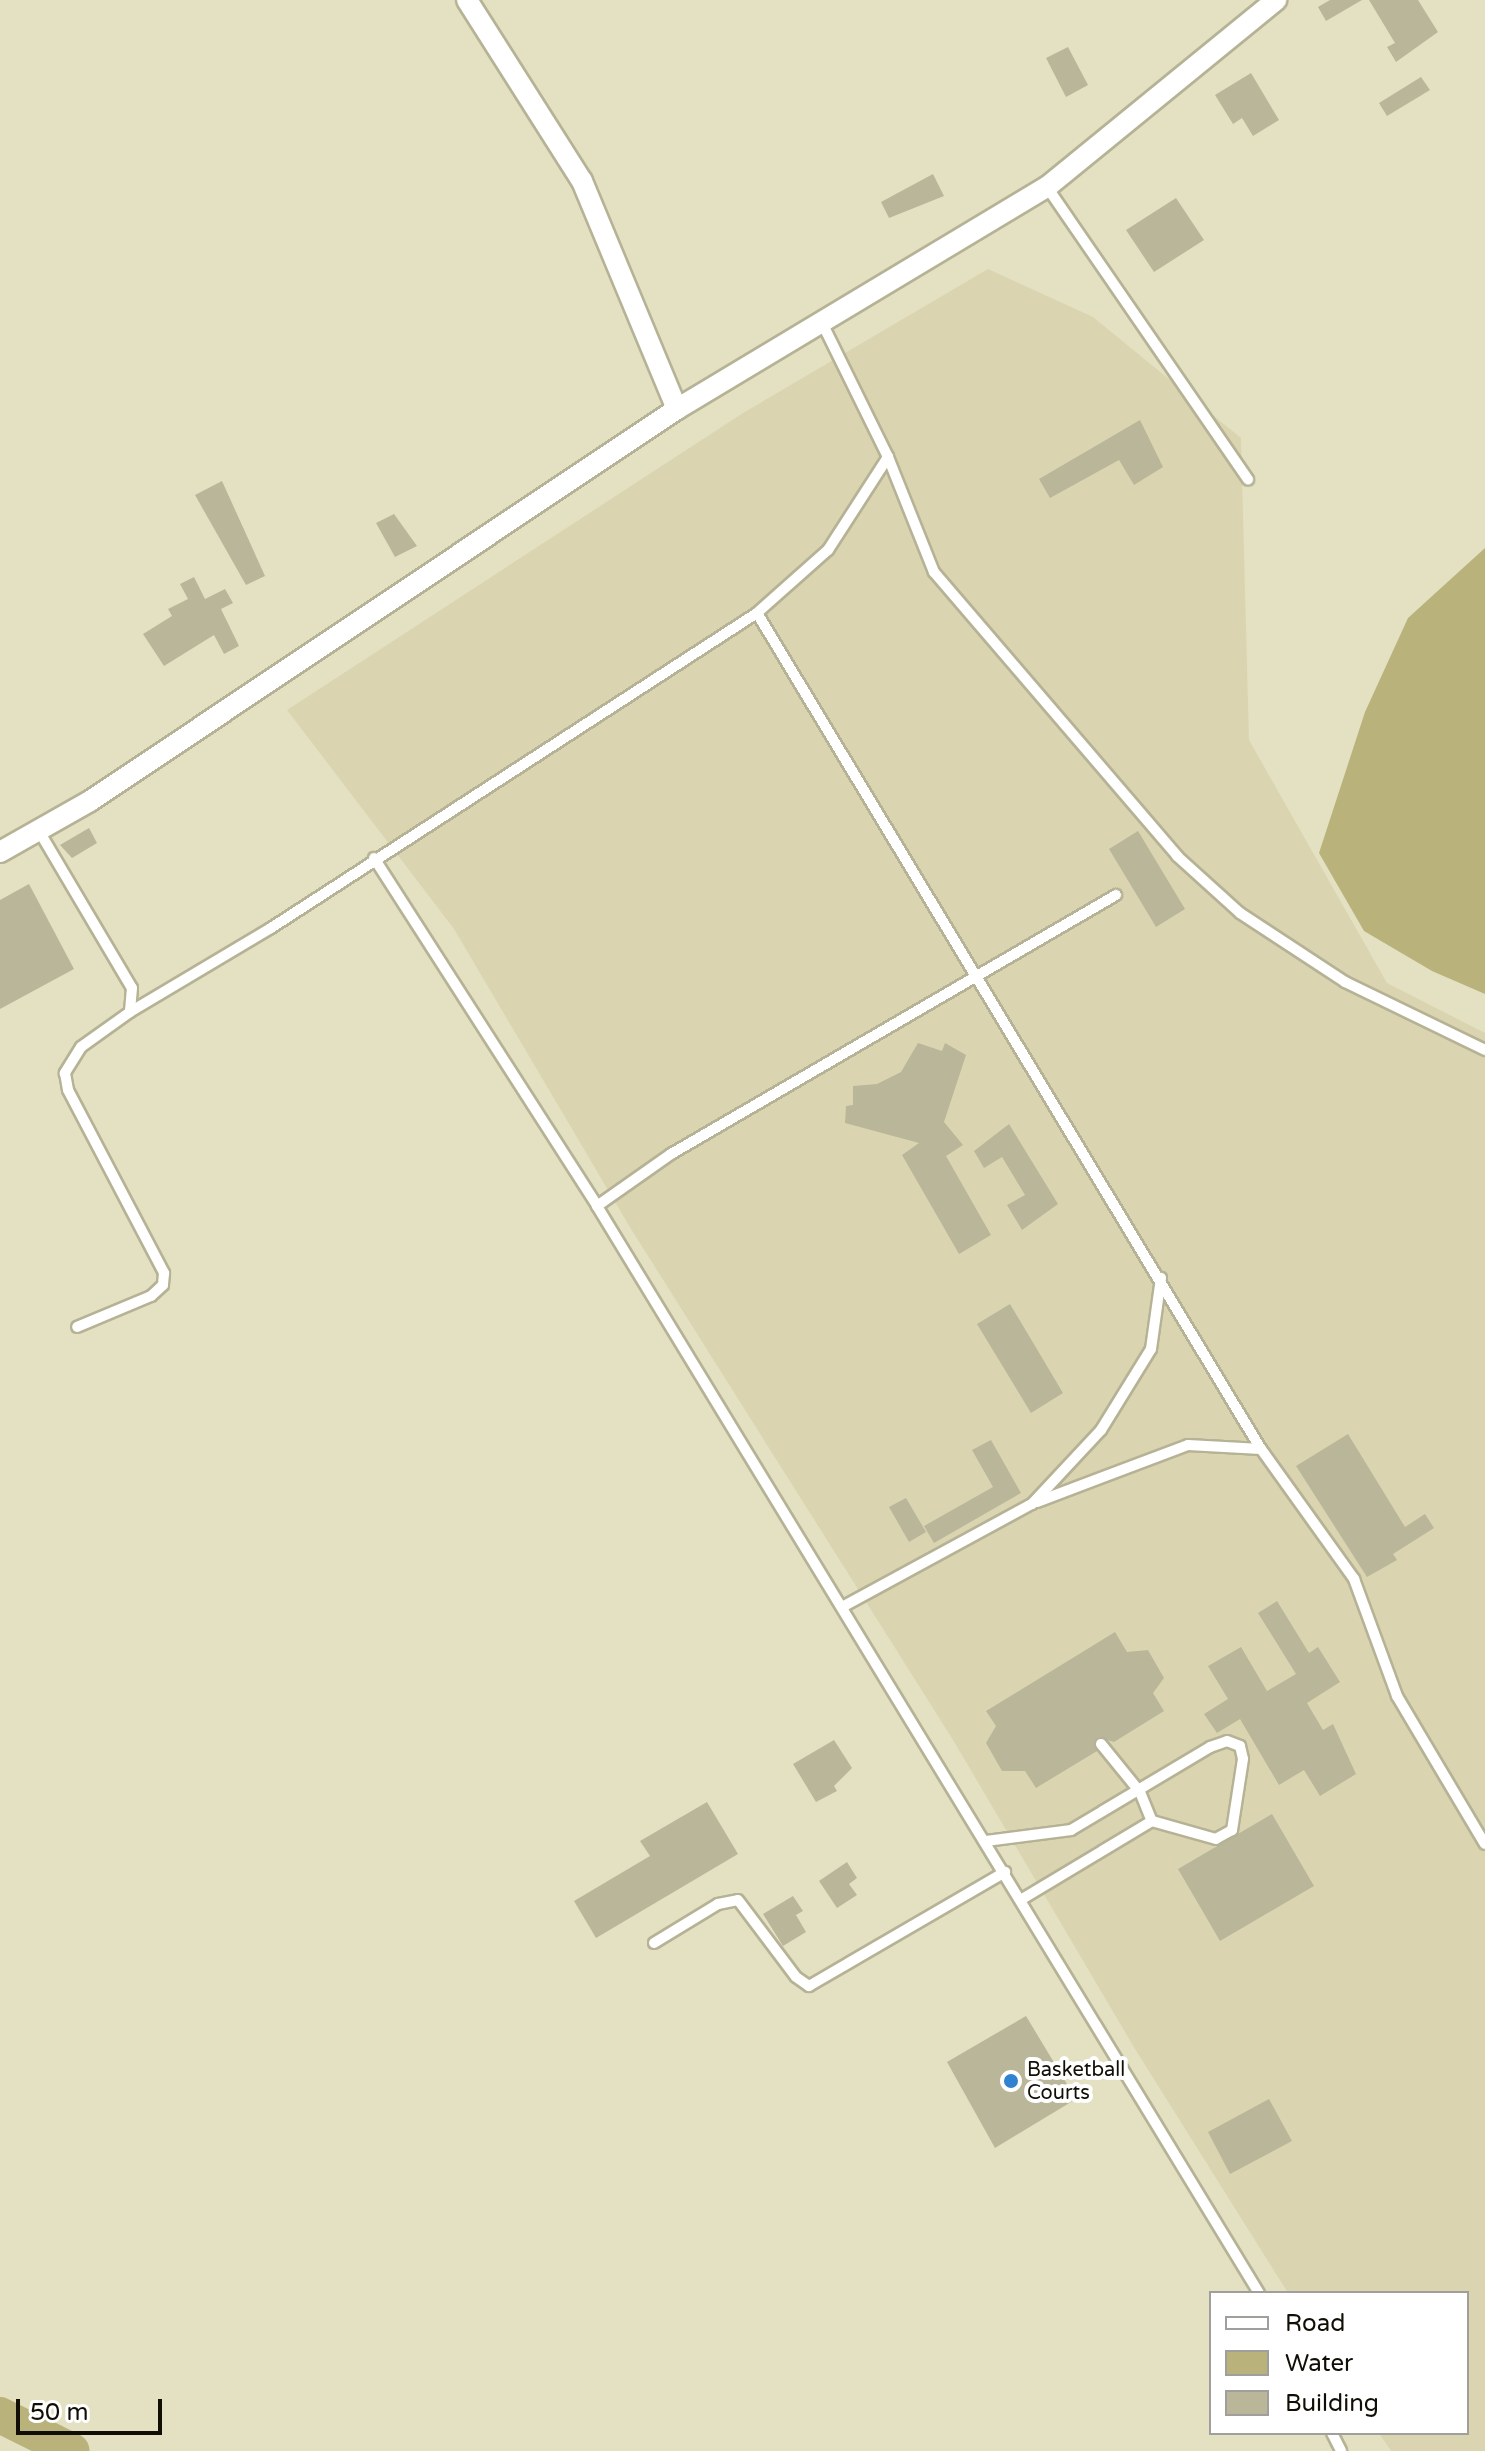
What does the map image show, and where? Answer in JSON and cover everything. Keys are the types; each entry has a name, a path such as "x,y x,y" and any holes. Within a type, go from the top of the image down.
{"street":[{"path":"467,0 582,181 677,409"},
{"path":"0,852 39,831 677,409 1047,187 1276,0"}],"lane":[{"path":"1047,187 1248,480"},
{"path":"822,323 888,457 934,572 1177,856 1240,913 1345,982 1485,1050"},
{"path":"77,1327 142,1301 163,1285 158,1259 68,1090 65,1073 81,1047 130,1012 271,928 374,858 757,613 828,550 888,457"},
{"path":"757,613 978,974 1261,1449 1354,1579 1397,1696 1485,1844"},
{"path":"39,831 132,988 130,1012"},
{"path":"374,858 597,1206 1022,1899 1258,2291"},
{"path":"597,1206 671,1154 1116,895"},
{"path":"1032,1504 1101,1430 1151,1349 1161,1278"},
{"path":"842,1607 1032,1504 1188,1445 1261,1449"},
{"path":"986,1841 1071,1830 1140,1792 1210,1747 1227,1741 1240,1746 1243,1759 1232,1830 1216,1839 1152,1821 1022,1899"},
{"path":"1101,1744 1140,1792 1152,1821"},
{"path":"654,1943 718,1904 738,1900 796,1977 809,1986 1005,1872"}],"shaded area":[{"path":"988,269 1093,317 1241,438 1249,740 1387,983 1485,1033 1485,2451 1391,2451 1380,2435 1469,2435 1469,2291 1287,2291 1135,2049 953,1740 631,1229 454,929 287,710 743,413"}],"water":[{"path":"1485,548 1485,994 1432,971 1364,931 1319,853 1365,712 1408,618"}],"building":[{"path":"1330,0 1362,0 1326,21 1318,7"},
{"path":"1369,0 1418,0 1438,32 1396,62 1387,47 1395,43"},
{"path":"1068,47 1088,85 1066,97 1046,58"},
{"path":"1251,73 1279,120 1253,136 1242,118 1233,124 1215,95"},
{"path":"1421,77 1430,90 1387,116 1379,103"},
{"path":"933,174 944,196 889,218 881,202"},
{"path":"1176,198 1204,240 1154,272 1126,230"},
{"path":"1140,420 1163,467 1134,485 1119,460 1050,498 1039,479"},
{"path":"222,481 265,576 246,585 195,495"},
{"path":"394,514 417,546 395,557 376,523"},
{"path":"194,577 205,599 225,589 233,603 221,609 239,646 224,654 214,635 164,666 143,634 172,616 168,609 188,599 180,584"},
{"path":"89,828 97,843 72,858 60,845"},
{"path":"1138,831 1185,909 1156,927 1109,849"},
{"path":"29,884 74,969 0,1009 0,900"},
{"path":"918,1043 942,1051 945,1043 966,1055 944,1122 963,1145 946,1156 991,1235 959,1254 902,1155 919,1143 845,1123 846,1106 853,1105 853,1086 877,1084 901,1072"},
{"path":"1009,1124 1058,1204 1022,1230 1007,1205 1025,1195 1002,1157 984,1168 974,1151"},
{"path":"1010,1304 1063,1393 1031,1413 977,1324"},
{"path":"1348,1434 1405,1527 1425,1514 1434,1528 1393,1554 1397,1560 1367,1577 1296,1466"},
{"path":"991,1440 1021,1493 934,1543 924,1526 993,1487 972,1450"},
{"path":"906,1498 926,1532 909,1542 889,1507"},
{"path":"1277,1601 1309,1653 1318,1647 1340,1682 1307,1703 1323,1730 1333,1724 1356,1774 1320,1796 1304,1770 1279,1785 1240,1719 1217,1733 1204,1714 1228,1699 1208,1666 1241,1647 1267,1691 1296,1674 1258,1613"},
{"path":"1115,1632 1127,1652 1148,1650 1164,1678 1153,1693 1164,1711 1114,1742 1097,1737 1097,1751 1036,1788 1025,1771 1002,1771 986,1743 996,1726 986,1711"},
{"path":"834,1740 852,1768 834,1786 837,1791 816,1802 793,1764"},
{"path":"707,1802 738,1854 596,1938 574,1901 650,1856 640,1841"},
{"path":"1272,1814 1314,1886 1220,1941 1178,1869"},
{"path":"847,1862 857,1878 849,1884 857,1895 837,1908 819,1881"},
{"path":"793,1896 803,1911 796,1915 806,1932 783,1946 763,1914"},
{"name":"Basketball Courts","path":"1026,2016 1076,2099 995,2148 947,2062"},
{"path":"1269,2099 1292,2141 1230,2174 1208,2132"}],"waterway":[{"path":"0,2415 72,2451"}],"place":[{"name":"Basketball Courts","path":"1011,2081"}]}
